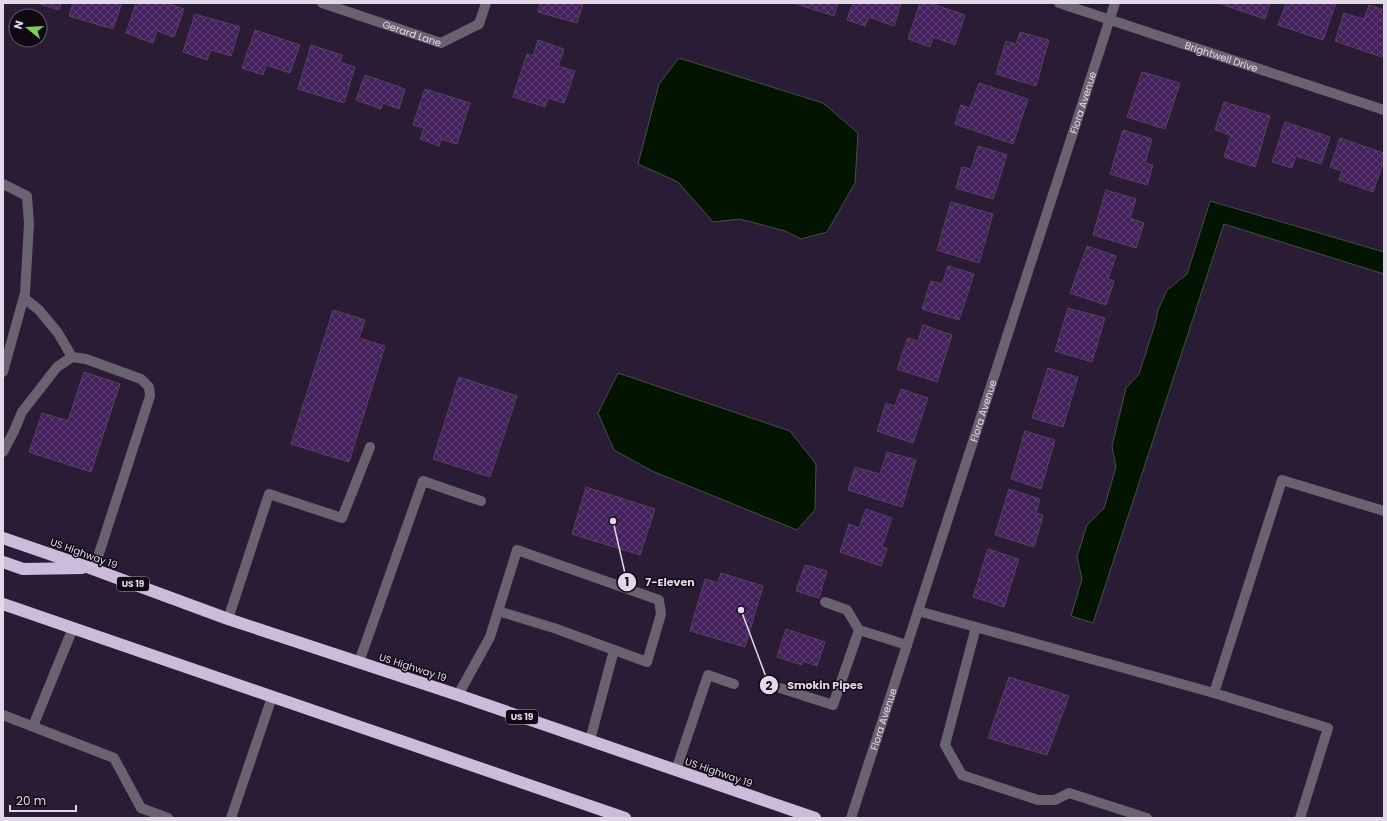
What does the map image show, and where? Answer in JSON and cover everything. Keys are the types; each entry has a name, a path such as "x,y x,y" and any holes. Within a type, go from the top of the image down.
{"highway":[{"name":"US Highway 19","path":"3,538 92,568 228,619 458,695 815,818"},
{"path":"3,562 23,569 92,568"},
{"path":"3,604 625,818"}],"street":[{"name":"Gerard Lane","path":"322,3 441,43 479,24 486,3"},
{"name":"Brightwell Drive","path":"1059,3 1384,110"},
{"name":"Flora Avenue","path":"851,818 1116,3"},
{"path":"3,184 27,196 29,224 24,298 3,372"},
{"path":"24,298 39,310 58,333 72,357"},
{"path":"3,452 22,412 57,367 72,357 86,359 140,379 149,387 150,396 92,568"},
{"path":"228,619 269,494 342,518 370,447"},
{"path":"1214,693 1282,480 1384,511"},
{"path":"359,662 423,481 481,502"},
{"path":"458,695 490,636 517,550 659,600 661,614 647,662 554,628 498,611"},
{"path":"825,602 847,610 859,630 907,645"},
{"path":"918,611 1214,693 1328,728 1300,818"},
{"path":"976,627 945,745 962,776 1038,800 1055,800 1069,793 1148,818"},
{"path":"33,726 73,628"},
{"path":"780,688 833,705 859,630"},
{"path":"590,740 614,650"},
{"path":"676,770 708,675 734,684"},
{"path":"231,818 272,696"},
{"path":"3,715 114,758 141,808 168,818"}],"shaded area":[{"path":"679,58 823,103 858,133 855,183 827,232 801,239 785,231 740,219 713,222 678,182 638,164 659,84"},
{"path":"1210,201 1384,252 1384,274 1224,224 1093,623 1071,616 1082,579 1077,557 1087,525 1104,508 1116,467 1112,446 1126,388 1139,374 1158,310 1167,290 1187,274"},
{"path":"618,373 790,431 816,464 815,510 797,530 652,471 614,450 598,413"}],"building":[{"path":"37,3 61,3 59,10"},
{"path":"73,3 122,3 113,29 69,16"},
{"path":"136,3 166,3 184,9 174,37 157,31 153,43 126,33"},
{"path":"540,3 583,3 577,23 538,12"},
{"path":"793,3 838,3 834,16"},
{"path":"853,3 901,3 894,26 869,17 865,26 847,20"},
{"path":"920,3 930,3 965,15 955,45 933,37 930,47 908,39"},
{"path":"1218,3 1270,3 1265,19"},
{"path":"1286,3 1310,3 1316,5 1317,3 1336,3 1323,40 1278,25"},
{"path":"1369,5 1384,10 1384,50 1382,57 1335,41 1344,13 1364,19"},
{"path":"195,14 240,27 231,56 211,50 207,60 183,52"},
{"path":"255,30 300,45 290,73 266,65 263,75 242,68"},
{"path":"1020,32 1049,40 1036,86 996,74 1006,41 1016,44"},
{"path":"538,40 564,49 558,66 575,71 564,103 548,98 545,107 513,97 527,54 533,56"},
{"path":"311,45 342,55 340,62 355,67 344,103 298,89"},
{"path":"1142,72 1180,83 1165,129 1127,117"},
{"path":"365,75 405,89 399,109 383,103 381,109 356,100"},
{"path":"979,83 1028,99 1013,144 955,124 961,105 970,108"},
{"path":"425,89 470,103 457,144 441,139 439,146 420,139 424,128 413,125"},
{"path":"1224,102 1270,116 1255,167 1224,157 1231,135 1215,130"},
{"path":"1285,122 1330,137 1321,164 1296,156 1292,168 1272,162"},
{"path":"1123,130 1152,139 1145,163 1153,165 1147,185 1110,174"},
{"path":"1340,138 1384,153 1384,160 1373,192 1339,180 1342,171 1330,167"},
{"path":"978,146 1007,155 993,199 956,188 962,167 971,169"},
{"path":"1106,190 1136,199 1130,218 1144,223 1136,248 1093,235"},
{"path":"951,202 993,214 979,263 937,250"},
{"path":"1087,246 1116,256 1108,279 1114,281 1106,305 1070,293"},
{"path":"948,266 974,274 959,320 922,309 931,281 942,284"},
{"path":"1068,308 1105,318 1092,362 1055,351"},
{"path":"333,310 365,320 359,338 385,346 349,462 291,444"},
{"path":"923,325 952,335 937,382 897,369 908,338 918,341"},
{"path":"1048,368 1078,377 1063,427 1032,418"},
{"path":"84,372 120,384 91,472 29,452 42,413 68,421"},
{"path":"459,377 517,396 490,477 433,459"},
{"path":"901,389 928,398 913,443 877,431 886,403 895,406"},
{"path":"1025,431 1055,440 1041,489 1011,479"},
{"path":"887,452 916,460 902,507 848,490 855,467 880,474"},
{"path":"586,487 655,509 640,555 572,534"},
{"path":"1009,489 1040,499 1036,513 1043,515 1034,547 995,535"},
{"path":"866,509 892,518 882,547 887,548 881,566 840,552 849,524 859,528"},
{"path":"988,549 1019,559 1004,607 973,597"},
{"path":"805,565 827,571 819,598 796,591"},
{"path":"721,573 763,586 745,647 690,631 705,579 718,583"},
{"path":"786,629 825,642 817,666 803,661 802,665 777,657"},
{"path":"1009,677 1069,696 1047,755 988,738"}],"place":[{"name":"7-Eleven","path":"613,521"},
{"name":"Smokin Pipes","path":"741,610"}]}
